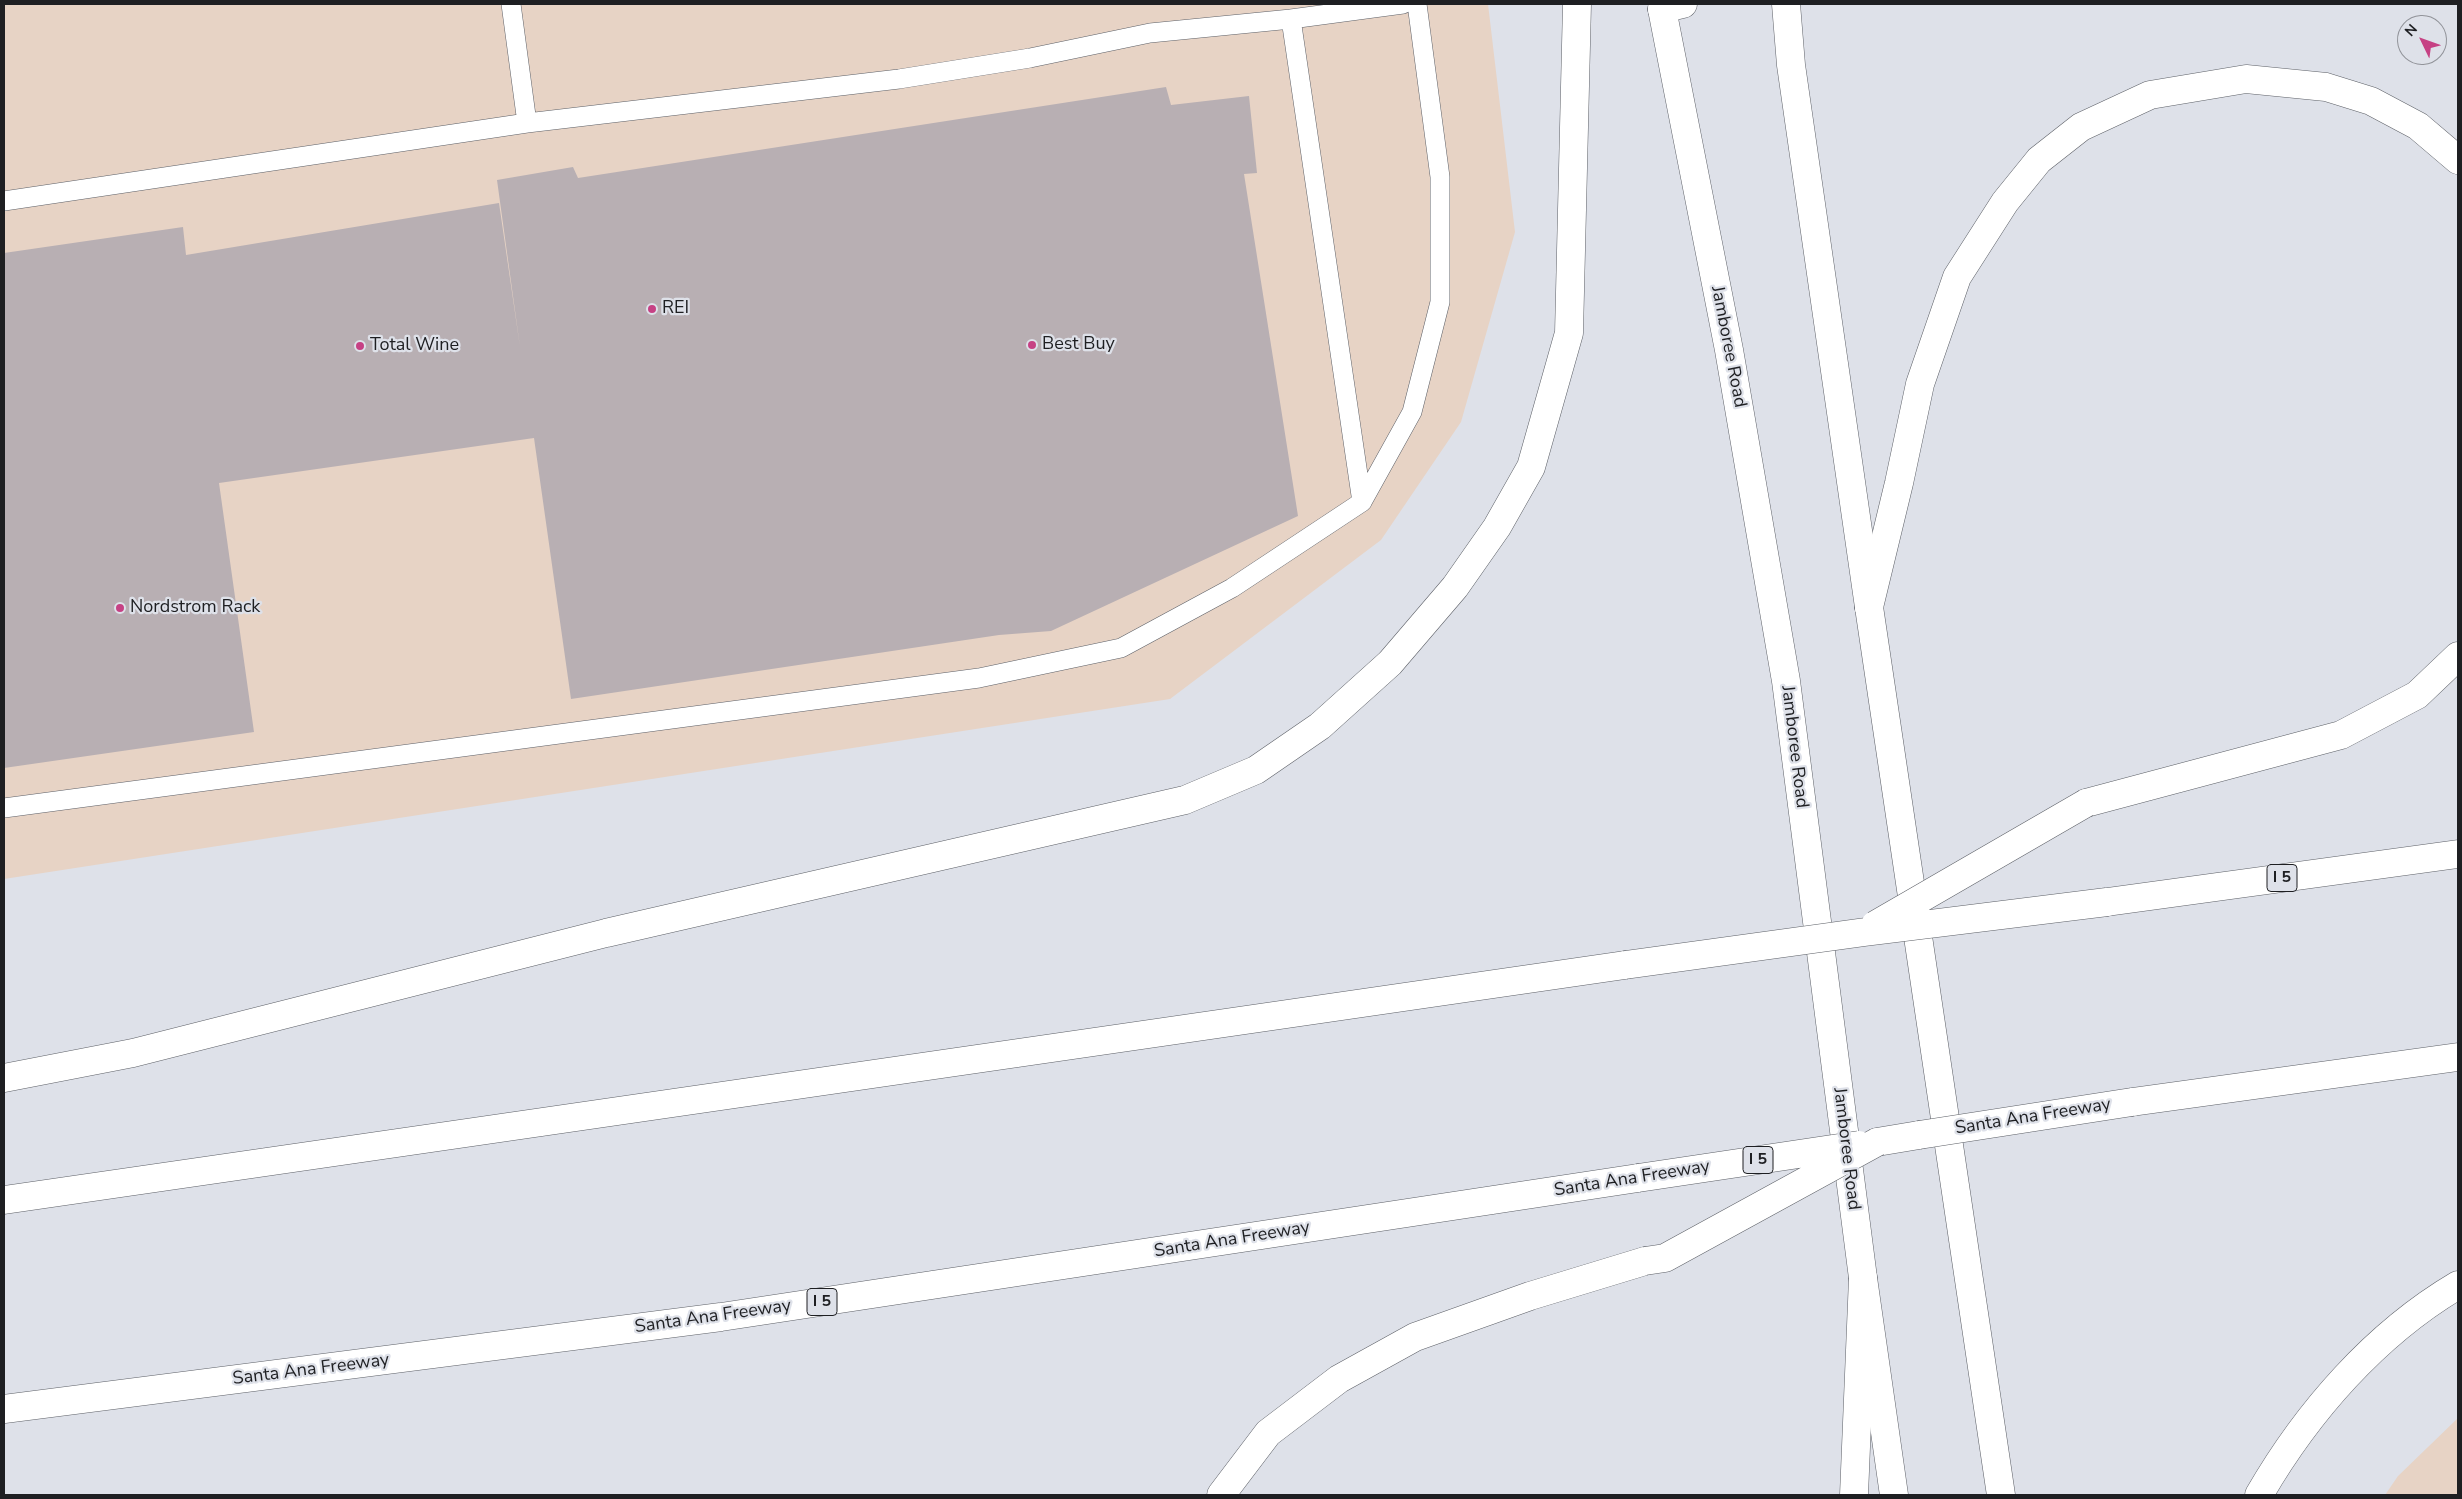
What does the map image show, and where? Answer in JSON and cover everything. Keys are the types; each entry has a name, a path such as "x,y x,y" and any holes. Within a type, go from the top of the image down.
{"main road":[{"path":"4,1078 133,1053 606,933 1185,800 1256,770 1320,726 1396,656 1465,572 1497,527 1531,467 1569,333 1577,4"},
{"path":"1786,4 1791,65 1869,607 2001,1495"},
{"name":"Jamboree Road","path":"1668,6 1786,682 1863,1278 1894,1495"},
{"path":"1869,607 1900,483 1920,384 1957,277 2005,202 2039,160 2081,126 2150,95 2246,79 2326,87 2371,101 2418,126 2458,160"},
{"path":"1864,932 2086,803 2341,735 2417,695 2458,656"},
{"name":"I 5","path":"4,1200 1625,965 2458,854"},
{"name":"Santa Ana Freeway","path":"4,1409 721,1317 2132,1102 2458,1057"},
{"path":"1221,1495 1268,1433 1339,1379 1398,1346 1415,1337 1530,1296 1645,1261 1665,1258 1878,1142"},
{"path":"1854,1495 1863,1278"},
{"path":"2259,1495 2275,1467 2310,1419 2362,1360 2419,1312 2458,1285"}],"lane":[{"path":"511,4 528,123"},
{"path":"4,201 528,123 899,79 1030,58 1150,33 1291,19 1403,4"},
{"path":"4,808 980,678 1121,648 1232,588 1362,502 1412,412 1440,302 1440,178 1418,4"},
{"path":"1291,19 1362,502"}],"shaded area":[{"path":"4,4 1488,4 1515,232 1461,422 1381,540 1170,699 4,879"},
{"path":"2458,1418 2458,1495 2385,1495 2398,1476"}],"building":[{"path":"1166,87 1171,105 1249,96 1257,173 1244,174 1298,516 1051,631 999,635 571,699 534,438 219,483 254,732 4,768 4,253 183,227 186,255 499,203 520,347 497,180 573,167 578,178"}],"place":[{"name":"REI","path":"652,309"},
{"name":"Best Buy","path":"1032,345"},
{"name":"Total Wine","path":"360,346"},
{"name":"Nordstrom Rack","path":"120,608"}]}
